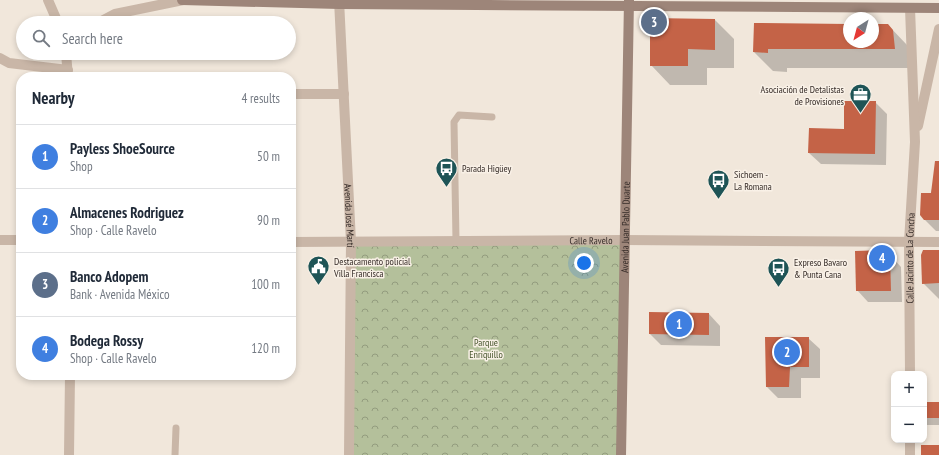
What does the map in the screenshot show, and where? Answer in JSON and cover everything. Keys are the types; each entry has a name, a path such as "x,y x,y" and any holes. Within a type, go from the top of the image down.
{"main road":[{"path":"182,0 911,4 939,8"},
{"name":"Avenida Juan Pablo Duarte","path":"621,455 629,3"}],"street":[{"path":"48,0 55,16"},
{"path":"111,16 182,0"},
{"name":"Avenida José Martí","path":"339,2 351,242 349,455"},
{"name":"Calle Jacinto de La Concha","path":"910,371 909,242 915,142 911,4"},
{"name":"Calle Jacinto de La Concha","path":"915,142 939,29"},
{"path":"0,58 9,63 68,66"},
{"path":"296,94 344,94"},
{"path":"0,240 16,240"},
{"name":"Calle Ravelo","path":"296,242 456,240 939,242"},
{"path":"69,455 70,380"},
{"path":"910,443 910,455"}],"lane":[{"path":"456,240 454,122 459,116 492,117"},
{"path":"175,455 176,428"}],"green space":[{"name":"Parque Enriquillo","path":"624,240 621,455 349,455 351,242"}],"building":[{"path":"650,18 715,19 715,50 688,49 688,66 650,66"},
{"path":"754,23 843,24 843,48 879,48 879,24 888,24 893,30 895,49 768,49 768,53 753,52"},
{"name":"Asociación de Detalistas de Provisiones","path":"844,101 876,101 875,154 808,153 809,128 844,129"},
{"path":"935,161 939,161 939,220 924,220 920,215 921,193 931,193"},
{"path":"884,250 890,254 891,291 856,291 855,251"},
{"path":"923,250 939,250 939,283 922,284 921,255"},
{"path":"649,312 709,313 709,335 649,334"},
{"path":"765,337 809,337 809,367 790,367 789,387 766,387"},
{"path":"927,402 939,402 939,418 927,418"},
{"path":"921,445 939,445 939,455 921,455"}],"place":[{"name":"Banco Adopem","path":"654,22"},
{"name":"Asociación de Detalistas de Provisiones","path":"860,114"},
{"name":"Parada Higüey","path":"446,188"},
{"name":"Sichoem - La Romana","path":"718,200"},
{"name":"Bodega Rossy","path":"882,258"},
{"name":"Destacamento policial Villa Francisca","path":"319,286"},
{"name":"Expreso Bavaro & Punta Cana","path":"779,288"},
{"name":"Payless ShoeSource","path":"679,324"},
{"name":"Almacenes Rodriguez","path":"787,352"}]}
